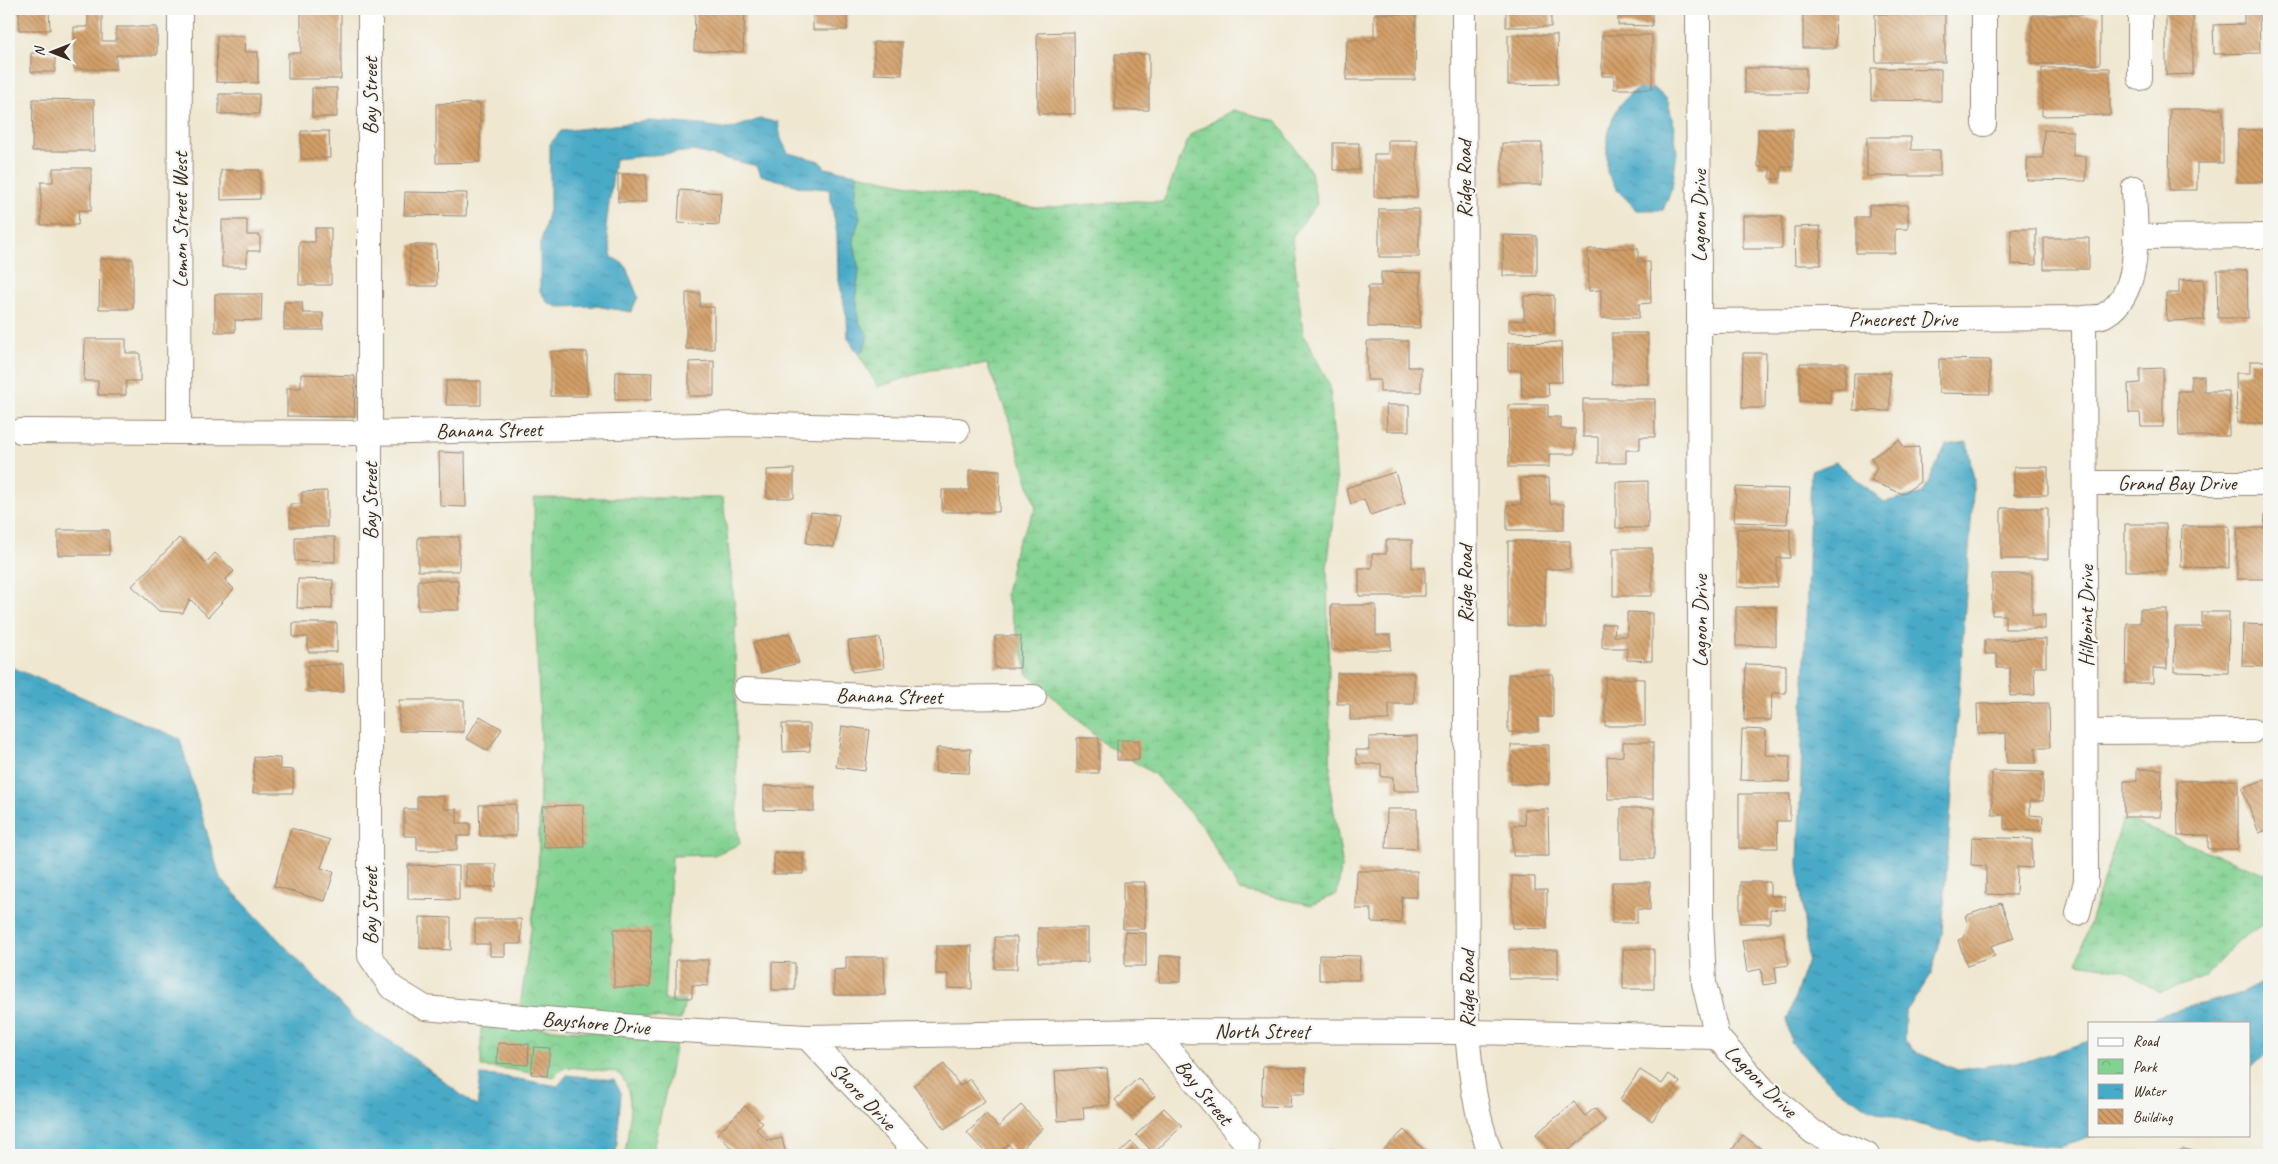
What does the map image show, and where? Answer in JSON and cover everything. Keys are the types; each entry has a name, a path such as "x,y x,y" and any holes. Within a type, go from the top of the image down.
{"street":[{"name":"Lemon Street West","path":"179,431 180,9"},
{"name":"Bay Street","path":"370,9 370,956 391,987"},
{"name":"Ridge Road","path":"1464,9 1467,1032 1472,1088 1480,1125 1491,1155"},
{"name":"Lagoon Drive","path":"1698,9 1701,917 1704,982 1718,1037 1764,1090 1813,1132 1867,1155"},
{"path":"1984,9 1984,124"},
{"path":"2140,9 2140,78"},
{"path":"2095,316 2125,296 2134,264 2134,188"},
{"path":"2135,237 2269,236"},
{"name":"Pinecrest Drive","path":"1700,320 2095,316"},
{"name":"Hillpoint Drive","path":"2078,913 2086,881 2086,484 2095,316"},
{"name":"Banana Street","path":"21,431 369,433 740,424 957,430"},
{"name":"Grand Bay Drive","path":"2086,484 2269,483"},
{"name":"Banana Street","path":"745,690 906,698 1034,697"},
{"path":"2087,732 2252,731"},
{"name":"Bayshore Drive","path":"391,987 424,1008 607,1025 807,1037"},
{"name":"Bay Street","path":"1154,1031 1247,1144 1246,1155"},
{"name":"North Street","path":"807,1037 1154,1031 1467,1032 1718,1037"},
{"name":"Shore Drive","path":"807,1037 920,1155"}],"green space":[{"path":"1233,110 1277,121 1311,172 1317,204 1292,237 1303,333 1330,386 1337,487 1327,568 1331,793 1342,862 1337,894 1312,905 1239,890 1202,826 1154,774 1102,742 1028,674 1006,594 1016,546 1036,508 1008,417 987,364 930,370 878,387 859,355 865,346 868,336 858,322 856,295 859,271 853,238 860,218 855,201 857,174 922,188 1037,208 1135,201 1163,202 1190,135"},
{"path":"534,498 723,498 737,627 735,628 737,827 740,844 714,855 672,856 664,1000 685,1000 681,1020 520,1008 538,879 541,740 536,629"},
{"path":"2123,819 2269,875 2269,920 2238,941 2205,977 2160,993 2124,970 2077,963"},
{"path":"481,1023 677,1039 652,1155 625,1155 630,1110 629,1098 627,1087 622,1078 615,1072 568,1067 562,1069 554,1077 508,1069 481,1067"}],"water":[{"path":"1648,84 1667,99 1673,121 1677,153 1672,188 1663,210 1637,210 1617,190 1607,172 1607,139 1613,117 1620,105 1630,94"},
{"path":"760,119 778,122 781,139 788,153 820,161 825,168 857,174 855,201 860,218 853,238 859,271 856,295 858,321 868,335 865,346 859,355 848,338 847,318 838,276 837,234 829,189 801,187 761,175 757,166 693,151 615,159 606,227 612,257 625,265 638,297 631,312 596,306 558,307 548,303 540,291 540,245 550,206 550,144 561,131 650,121 730,129"},
{"path":"1967,442 1974,480 1942,934 1931,975 1905,1013 1904,1040 1913,1051 1958,1070 2030,1060 2088,1041 2088,1136 2095,1136 2060,1147 1977,1141 1876,1112 1835,1088 1791,1043 1787,1020 1808,959 1798,864 1811,471 1836,462 1884,502 1923,493 1946,445"},
{"path":"9,666 180,739 220,878 356,1021 395,1044 477,1107 481,1075 506,1077 558,1086 567,1075 614,1080 621,1093 616,1155 9,1155"},
{"path":"2269,979 2269,1050 2250,1068 2250,1022 2147,1022 2169,1012 2240,994"}],"building":[{"path":"9,9 11,9 11,60 9,59"},
{"path":"19,9 49,9 50,30 19,30"},
{"path":"314,9 341,9 341,79 288,79 288,53 301,53 301,13 314,13"},
{"path":"623,9 659,9 659,11 623,11"},
{"path":"695,9 745,9 743,52 694,51"},
{"path":"813,9 847,9 847,30 813,30"},
{"path":"1506,9 1551,9 1551,27 1506,27"},
{"path":"1618,9 1652,9 1652,26 1618,25"},
{"path":"1803,9 1835,9 1836,48 1803,48"},
{"path":"2166,9 2193,9 2193,74 2166,75"},
{"path":"2259,9 2260,53 2214,54 2213,25 2244,24 2244,10"},
{"path":"88,13 102,13 102,41 116,41 116,27 157,27 157,55 116,55 116,69 74,69 74,27 88,27"},
{"path":"1374,14 1416,14 1415,80 1346,80 1347,40 1374,40"},
{"path":"1875,14 1945,14 1945,62 1876,62"},
{"path":"2032,15 2100,15 2100,64 2032,64"},
{"path":"1074,32 1075,114 1038,114 1037,33"},
{"path":"1508,35 1557,35 1558,84 1508,85"},
{"path":"1602,35 1652,35 1652,89 1614,89 1614,76 1602,76"},
{"path":"217,36 245,36 244,52 258,52 258,83 216,82"},
{"path":"874,42 902,42 902,75 874,74"},
{"path":"31,53 55,54 55,72 31,72"},
{"path":"1115,54 1149,54 1149,110 1115,110"},
{"path":"1745,68 1806,68 1806,93 1745,93"},
{"path":"1871,68 1941,69 1941,101 1871,100"},
{"path":"2042,68 2110,68 2110,115 2042,116"},
{"path":"312,88 337,88 337,117 312,117"},
{"path":"219,94 259,94 259,114 219,114"},
{"path":"33,99 94,100 94,151 32,151"},
{"path":"480,103 480,162 436,163 436,104"},
{"path":"2170,109 2223,109 2223,163 2197,163 2197,190 2169,190"},
{"path":"1758,129 1793,129 1793,167 1781,167 1781,179 1770,179 1770,167 1758,167"},
{"path":"2044,130 2073,131 2073,156 2086,156 2086,181 2027,180 2027,158 2043,158"},
{"path":"2238,130 2269,130 2269,182 2237,182"},
{"path":"301,131 329,131 330,158 301,159"},
{"path":"1867,137 1911,137 1911,150 1940,150 1940,176 1867,176"},
{"path":"1388,140 1417,140 1417,197 1374,197 1374,154 1388,154"},
{"path":"1333,143 1359,143 1359,170 1333,170"},
{"path":"1502,143 1542,143 1542,185 1502,185"},
{"path":"53,168 91,168 91,211 79,210 78,225 41,225 41,182 53,182"},
{"path":"221,170 260,170 260,199 221,200"},
{"path":"618,174 646,174 646,202 618,202"},
{"path":"680,190 721,193 719,225 678,223"},
{"path":"405,192 467,193 466,216 404,215"},
{"path":"1869,205 1908,205 1908,229 1895,229 1895,253 1856,253 1856,217 1869,217"},
{"path":"1379,209 1419,209 1419,257 1379,257"},
{"path":"1743,216 1782,216 1782,249 1743,249"},
{"path":"222,220 247,220 247,235 260,235 260,251 247,251 247,267 222,267"},
{"path":"1820,226 1821,265 1795,265 1794,227"},
{"path":"315,228 331,228 331,285 299,285 299,242 315,242"},
{"path":"2011,229 2036,229 2036,265 2011,264"},
{"path":"1503,235 1537,236 1537,276 1503,276"},
{"path":"2044,238 2089,238 2089,269 2044,269"},
{"path":"410,245 436,245 437,286 410,286"},
{"path":"1638,248 1638,262 1650,262 1651,303 1639,304 1639,318 1601,318 1601,290 1589,291 1588,249"},
{"path":"100,259 133,259 133,309 99,309"},
{"path":"2217,270 2247,270 2248,318 2218,318"},
{"path":"1381,272 1421,273 1420,328 1368,327 1368,286 1381,286"},
{"path":"2204,279 2204,320 2167,321 2166,293 2179,293 2179,280"},
{"path":"686,293 700,293 700,307 714,307 714,349 686,349"},
{"path":"215,294 262,294 261,321 235,320 235,332 215,332"},
{"path":"1554,295 1554,333 1509,332 1509,320 1524,321 1524,296"},
{"path":"284,302 302,302 303,313 323,313 323,330 284,330"},
{"path":"1612,333 1648,333 1648,384 1612,384"},
{"path":"85,339 126,339 126,353 140,353 140,381 126,381 126,395 98,395 98,381 84,381"},
{"path":"1367,341 1408,341 1408,367 1421,367 1421,392 1380,392 1380,380 1367,380"},
{"path":"1561,342 1562,382 1548,382 1549,396 1522,396 1521,370 1508,370 1508,343"},
{"path":"551,351 587,352 587,396 551,396"},
{"path":"1743,353 1766,353 1765,408 1742,408"},
{"path":"1939,359 1990,360 1990,394 1939,393"},
{"path":"714,361 714,396 689,396 689,362"},
{"path":"2250,361 2269,361 2269,423 2237,423 2236,373 2250,373"},
{"path":"1800,363 1845,363 1845,389 1830,389 1830,402 1800,401"},
{"path":"2163,368 2163,427 2141,427 2140,413 2129,413 2128,384 2140,383 2140,369"},
{"path":"616,372 652,373 651,400 615,400"},
{"path":"1854,373 1890,373 1890,411 1853,410"},
{"path":"301,374 355,376 354,417 287,416 287,388 301,388"},
{"path":"2191,376 2204,376 2204,391 2229,391 2229,436 2179,436 2178,391 2191,391"},
{"path":"446,381 481,381 481,405 446,405"},
{"path":"1583,399 1655,399 1655,437 1640,437 1640,450 1626,450 1626,463 1598,463 1598,437 1583,437"},
{"path":"1386,405 1409,405 1409,431 1387,431"},
{"path":"1508,405 1548,405 1548,417 1561,417 1561,429 1575,429 1575,454 1549,454 1549,467 1509,467"},
{"path":"1899,440 1905,448 1919,447 1920,482 1903,494 1871,481 1877,467 1871,458"},
{"path":"439,452 465,453 466,507 440,506"},
{"path":"2014,467 2048,467 2048,495 2014,495"},
{"path":"794,469 794,498 767,498 767,470"},
{"path":"969,470 1000,470 999,512 942,512 942,490 969,490"},
{"path":"1395,472 1405,504 1370,515 1364,499 1351,504 1346,488"},
{"path":"1521,478 1549,478 1550,504 1564,504 1564,530 1507,530 1507,505 1521,504"},
{"path":"1648,481 1648,528 1616,528 1616,482"},
{"path":"1736,487 1789,489 1787,524 1734,522"},
{"path":"327,491 327,527 290,527 290,504 302,504 302,492"},
{"path":"2001,508 2048,508 2048,559 2001,559"},
{"path":"811,512 839,515 834,547 806,543"},
{"path":"2265,515 2269,515 2269,579 2237,579 2237,528 2264,528"},
{"path":"2125,524 2166,524 2167,571 2125,571"},
{"path":"2182,526 2229,526 2229,568 2181,567"},
{"path":"1737,529 1790,529 1790,558 1777,558 1777,587 1737,587"},
{"path":"58,530 109,530 109,555 58,555"},
{"path":"295,537 335,537 335,562 295,561"},
{"path":"418,537 459,537 459,571 418,571"},
{"path":"179,538 206,563 215,553 234,571 225,580 234,589 208,617 190,599 183,613 159,611 132,586"},
{"path":"1386,540 1412,540 1412,568 1425,568 1425,596 1359,596 1359,568 1372,568 1372,554 1386,554"},
{"path":"1508,541 1570,541 1570,569 1545,569 1545,626 1508,626"},
{"path":"1613,548 1652,548 1652,596 1613,596"},
{"path":"1992,574 2032,574 2032,615 2045,615 2045,629 2005,629 2005,615 1992,615"},
{"path":"298,579 333,580 332,609 297,608"},
{"path":"418,580 458,580 459,610 418,610"},
{"path":"1331,605 1376,605 1376,635 1391,635 1391,650 1332,650"},
{"path":"1736,607 1776,607 1776,646 1736,646"},
{"path":"2140,609 2167,609 2167,669 2153,668 2153,683 2126,683 2127,623 2140,623"},
{"path":"1627,612 1652,613 1652,661 1627,660 1627,648 1602,648 1602,624 1615,624 1614,636 1627,636"},
{"path":"2202,612 2229,612 2228,673 2174,672 2175,627 2202,627"},
{"path":"293,623 337,623 337,652 308,652 308,637 293,637"},
{"path":"2243,624 2269,625 2269,667 2242,666"},
{"path":"790,633 799,663 761,673 753,643"},
{"path":"995,636 1021,636 1020,668 995,668"},
{"path":"880,638 884,668 852,672 848,641"},
{"path":"2046,639 2046,667 2034,667 2035,695 2010,696 2010,668 1997,668 1997,654 1985,654 1985,640"},
{"path":"343,664 344,692 308,692 308,665"},
{"path":"1746,664 1786,665 1786,693 1772,693 1771,720 1744,720"},
{"path":"1337,673 1414,673 1414,704 1389,704 1389,720 1350,720 1350,704 1337,704"},
{"path":"1508,674 1553,674 1553,717 1538,717 1538,732 1508,732"},
{"path":"1605,678 1645,679 1645,726 1605,726"},
{"path":"399,700 464,700 464,732 399,731"},
{"path":"2049,703 2050,748 2035,748 2036,763 2007,763 2006,733 1978,734 1977,704"},
{"path":"480,716 502,729 488,751 466,738"},
{"path":"782,724 810,724 810,751 783,752"},
{"path":"842,726 870,730 865,771 836,767"},
{"path":"1742,729 1766,730 1765,755 1790,756 1789,782 1740,780"},
{"path":"1417,736 1418,791 1393,791 1393,777 1381,777 1381,764 1357,764 1356,750 1369,750 1369,737"},
{"path":"1077,738 1099,738 1099,773 1077,773"},
{"path":"1117,740 1139,740 1139,760 1117,760"},
{"path":"1623,742 1653,742 1653,799 1608,799 1607,757 1623,756"},
{"path":"1511,745 1549,745 1549,784 1511,784"},
{"path":"937,748 971,749 969,773 935,772"},
{"path":"254,757 280,758 280,769 293,770 293,793 253,793"},
{"path":"2137,769 2162,769 2161,817 2124,817 2124,781 2137,781"},
{"path":"1992,771 2043,772 2043,801 2030,801 2030,815 2043,816 2042,830 2004,829 2004,815 1992,815"},
{"path":"2269,778 2269,829 2259,833 2242,788"},
{"path":"2238,780 2238,849 2208,849 2208,835 2178,836 2177,781"},
{"path":"764,786 814,786 814,811 764,810"},
{"path":"1739,794 1790,794 1790,821 1777,821 1778,848 1739,848"},
{"path":"417,796 444,796 444,809 457,809 457,823 470,823 470,836 457,836 457,850 417,850 417,836 404,836 404,809 417,809"},
{"path":"516,804 516,836 480,836 479,805"},
{"path":"583,805 584,847 544,848 543,806"},
{"path":"1621,808 1654,808 1654,859 1621,859"},
{"path":"1387,809 1417,809 1417,849 1386,848"},
{"path":"1548,809 1549,856 1513,856 1513,825 1525,825 1524,810"},
{"path":"291,828 330,840 321,868 334,872 325,901 274,886"},
{"path":"1972,837 2032,839 2032,868 2017,867 2016,895 1986,894 1986,866 1971,865"},
{"path":"774,852 803,853 803,874 774,874"},
{"path":"466,864 496,864 496,887 466,887"},
{"path":"408,865 459,866 459,900 408,899"},
{"path":"1357,871 1417,871 1417,897 1402,897 1401,923 1371,922 1371,909 1356,909"},
{"path":"1512,876 1535,877 1535,890 1547,890 1547,929 1512,928"},
{"path":"1123,882 1145,882 1145,929 1123,929"},
{"path":"1612,882 1650,882 1650,910 1637,909 1637,923 1612,923"},
{"path":"1740,882 1770,882 1770,896 1785,896 1785,910 1770,909 1770,923 1740,923"},
{"path":"2001,903 2014,938 1991,946 1995,956 1967,966 1958,940 1963,938 1968,924 1965,916"},
{"path":"420,917 451,918 451,950 420,948"},
{"path":"475,919 521,919 521,944 505,944 505,956 490,956 490,944 475,944"},
{"path":"1038,928 1088,928 1088,962 1038,962"},
{"path":"614,929 651,929 650,987 614,987"},
{"path":"1125,932 1146,933 1146,966 1125,966"},
{"path":"1783,934 1789,965 1775,967 1777,983 1763,985 1761,969 1747,972 1742,940"},
{"path":"995,937 1017,937 1017,969 995,969"},
{"path":"936,946 972,946 972,989 948,988 948,974 936,974"},
{"path":"1623,949 1654,949 1654,989 1623,989"},
{"path":"1509,950 1558,950 1558,979 1509,979"},
{"path":"1319,955 1360,956 1359,980 1319,980"},
{"path":"1160,956 1181,956 1181,982 1159,982"},
{"path":"846,957 884,957 885,995 834,995 834,970 846,969"},
{"path":"676,960 708,960 708,986 692,985 692,998 676,998"},
{"path":"772,962 795,963 795,990 772,990"},
{"path":"498,1043 529,1044 528,1065 497,1063"},
{"path":"534,1047 550,1048 547,1076 531,1074"},
{"path":"944,1064 960,1086 970,1079 985,1101 944,1129 914,1085"},
{"path":"1263,1066 1306,1068 1305,1094 1291,1094 1290,1107 1261,1106"},
{"path":"1107,1068 1110,1105 1083,1107 1084,1119 1058,1121 1055,1071"},
{"path":"1640,1070 1662,1084 1669,1074 1680,1082 1652,1121 1620,1099"},
{"path":"1138,1078 1155,1096 1131,1118 1115,1100"},
{"path":"1574,1102 1585,1116 1595,1108 1605,1121 1563,1155 1553,1155 1536,1134"},
{"path":"1021,1105 1043,1128 1017,1153 1008,1144 1002,1150 1007,1155 979,1155 984,1151 967,1133 986,1114 998,1127"},
{"path":"745,1106 763,1123 756,1129 768,1141 782,1138 786,1155 755,1155 755,1151 751,1155 739,1155 717,1134"},
{"path":"1164,1108 1182,1126 1154,1153 1136,1135"},
{"path":"1404,1130 1427,1153 1425,1155 1378,1155"},
{"path":"1743,1135 1769,1155 1728,1155"},
{"path":"1131,1142 1144,1155 1117,1155"},
{"path":"1328,1149 1334,1155 1322,1155"},
{"path":"2183,1149 2201,1152 2200,1155 2171,1155"}]}
